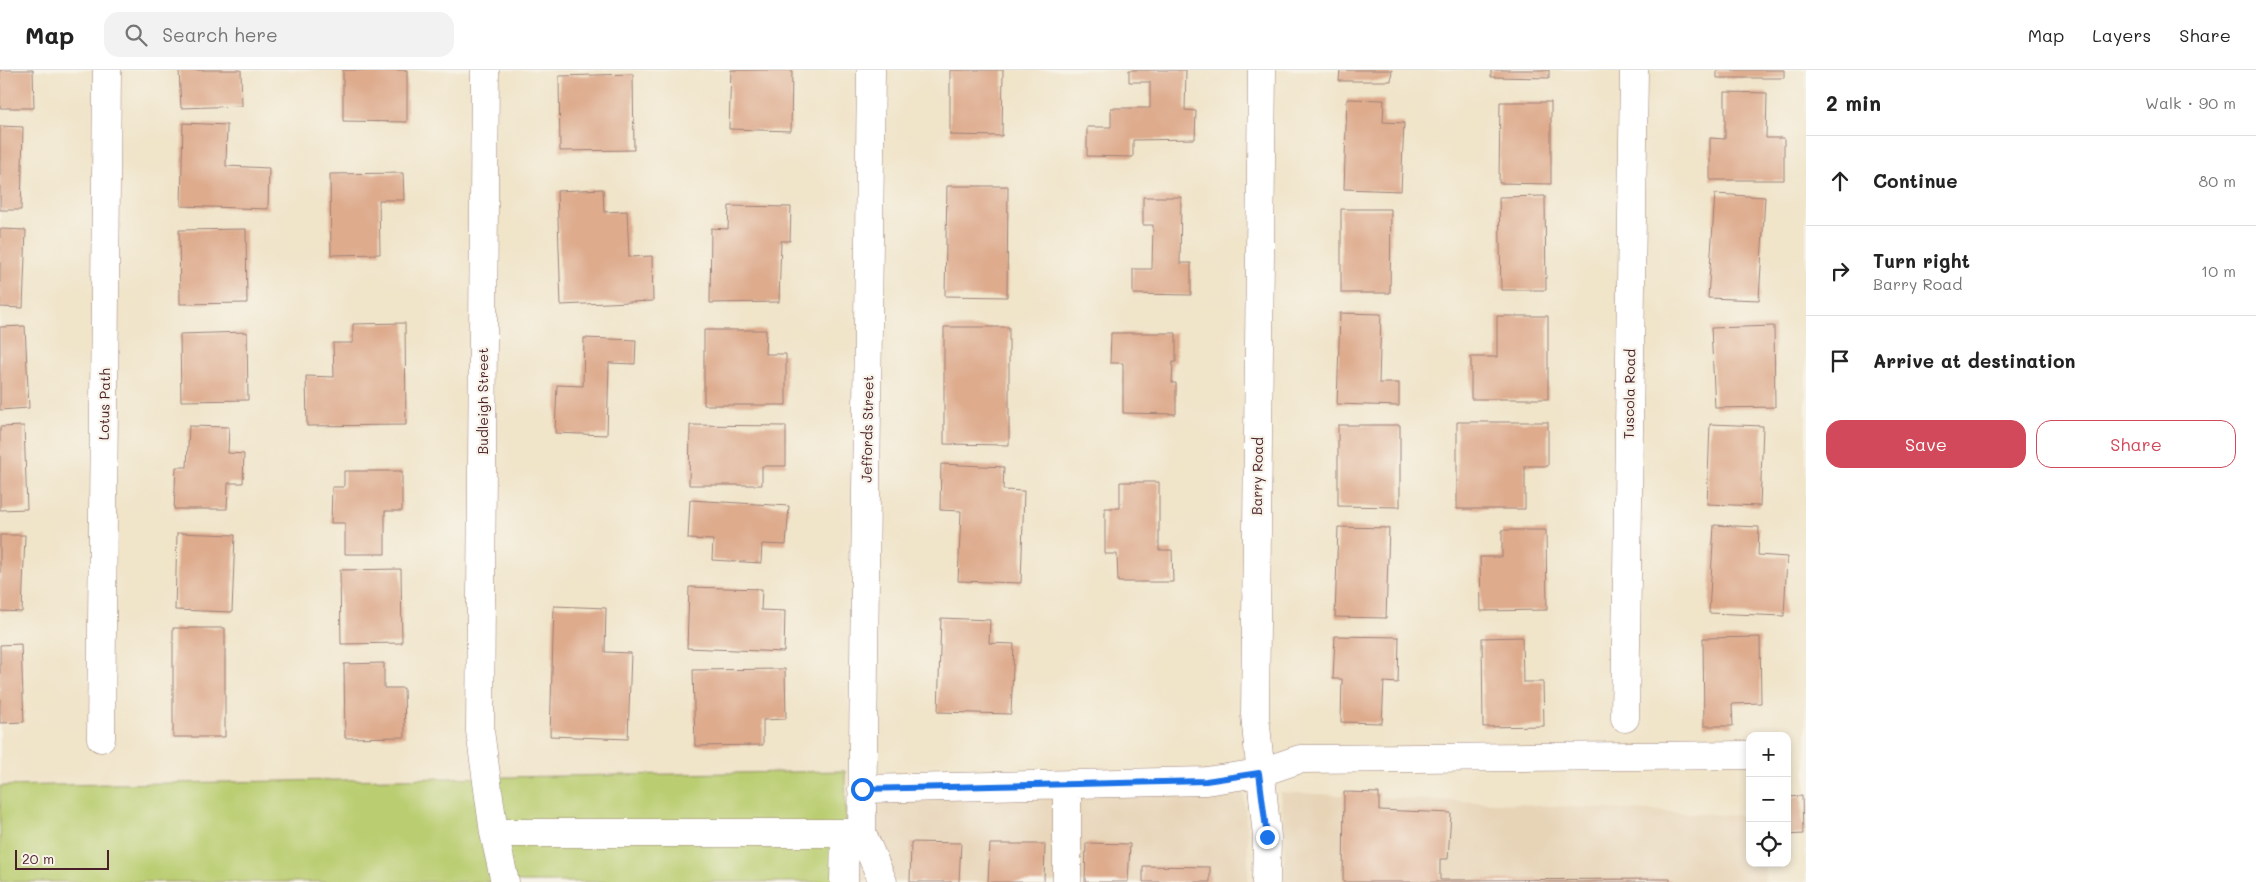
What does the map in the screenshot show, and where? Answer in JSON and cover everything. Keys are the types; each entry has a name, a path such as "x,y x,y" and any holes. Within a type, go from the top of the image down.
{"street":[{"name":"Lotus Path","path":"101,738 107,70"},
{"name":"Budleigh Street","path":"485,70 480,731 494,833 505,882"},
{"name":"Jeffords Street","path":"844,882 862,789 871,70"},
{"name":"Barry Road","path":"1262,70 1255,715 1259,773 1267,837 1266,882"},
{"name":"Tuscola Road","path":"1625,718 1634,70"},
{"path":"862,789 1067,786 1206,781 1259,773 1300,759 1746,756"},
{"path":"1067,786 1067,882"},
{"path":"494,833 853,833 883,882"}],"shaded area":[{"path":"881,772 1243,790 1248,837 1248,882 847,882 846,804 880,805"},
{"path":"1280,792 1746,816 1746,867 1765,867 1765,882 1284,882 1285,837"}],"green space":[{"path":"845,771 847,882 0,882 0,786"}],"building":[{"path":"0,70 33,70 34,108 0,108"},
{"path":"179,70 241,70 242,106 181,108"},
{"path":"343,70 407,70 407,122 343,121"},
{"path":"731,70 792,70 791,131 729,129"},
{"path":"950,70 1003,70 1002,136 950,135"},
{"path":"1129,70 1186,70 1185,110 1196,111 1195,139 1133,140 1133,157 1087,156 1087,127 1111,127 1111,108 1150,108 1150,82 1129,82"},
{"path":"1340,70 1392,70 1391,81 1339,81"},
{"path":"1491,70 1549,70 1549,78 1491,77"},
{"path":"1717,70 1784,70 1784,78 1717,78"},
{"path":"633,74 634,150 560,151 559,76"},
{"path":"1725,92 1767,93 1766,138 1784,138 1784,180 1710,180 1710,138 1725,139"},
{"path":"1347,99 1384,100 1383,122 1404,123 1401,191 1344,189"},
{"path":"1500,102 1551,102 1551,184 1499,183"},
{"path":"183,123 227,125 226,166 269,168 268,209 181,206"},
{"path":"0,126 23,127 21,210 0,210"},
{"path":"403,173 404,200 379,200 380,254 331,255 330,174"},
{"path":"947,186 1008,186 1007,297 945,296"},
{"path":"603,189 604,212 627,211 629,257 652,256 653,301 561,305 557,191"},
{"path":"1715,194 1765,197 1759,300 1708,298"},
{"path":"1545,196 1546,290 1501,290 1499,197"},
{"path":"1143,197 1181,197 1180,263 1191,263 1191,295 1133,294 1133,269 1152,269 1153,225 1143,225"},
{"path":"729,206 791,207 790,241 781,241 779,302 710,303 711,228 728,229"},
{"path":"1341,209 1391,209 1390,293 1341,293"},
{"path":"0,229 26,230 23,308 0,307"},
{"path":"246,229 247,303 180,304 179,230"},
{"path":"1340,313 1381,314 1379,383 1399,383 1399,406 1337,404"},
{"path":"1497,316 1548,316 1548,399 1471,399 1471,357 1497,357"},
{"path":"405,323 406,425 307,426 306,376 334,377 333,343 353,343 353,324"},
{"path":"25,326 29,408 0,410 0,327"},
{"path":"1774,326 1775,407 1715,408 1711,328"},
{"path":"944,327 1009,327 1009,445 944,444"},
{"path":"704,330 766,330 765,354 786,354 786,405 704,405"},
{"path":"247,332 248,400 181,401 180,334"},
{"path":"1111,333 1176,333 1176,362 1173,362 1172,383 1176,383 1176,414 1123,413 1123,363 1110,363"},
{"path":"584,338 636,340 635,364 609,363 607,435 555,433 557,385 583,386"},
{"path":"1457,422 1548,422 1548,466 1525,466 1525,509 1457,509"},
{"path":"1710,424 1763,426 1760,506 1707,504"},
{"path":"690,425 786,426 786,466 762,466 762,485 689,485"},
{"path":"1338,425 1400,425 1400,507 1338,506"},
{"path":"24,426 27,509 0,510 0,427"},
{"path":"189,426 229,427 228,453 244,454 243,483 228,483 227,509 174,509 176,467 187,467"},
{"path":"941,464 1004,467 1003,490 1024,491 1021,583 958,581 961,511 940,510"},
{"path":"344,471 402,471 402,511 385,511 385,554 345,554 345,523 331,523 332,487 344,487"},
{"path":"1120,482 1159,482 1159,550 1172,550 1173,582 1118,582 1117,554 1105,554 1105,508 1120,508"},
{"path":"690,500 789,506 786,545 762,544 761,563 712,560 713,540 688,539"},
{"path":"1714,525 1759,527 1758,555 1787,557 1784,616 1709,613"},
{"path":"1338,527 1389,528 1386,618 1335,617"},
{"path":"1502,530 1546,530 1547,610 1481,611 1480,557 1502,557"},
{"path":"177,533 235,535 232,612 175,610"},
{"path":"0,535 25,535 22,612 0,611"},
{"path":"401,569 402,643 341,644 340,570"},
{"path":"689,587 762,589 761,610 785,611 784,652 687,648"},
{"path":"554,606 606,608 605,652 631,653 628,739 550,736"},
{"path":"941,618 990,620 989,643 1014,644 1011,714 938,712"},
{"path":"173,628 225,628 225,737 173,737"},
{"path":"1335,636 1399,637 1398,683 1384,682 1382,723 1341,722 1342,679 1333,679"},
{"path":"1522,637 1523,682 1543,682 1544,726 1483,727 1482,638"},
{"path":"1760,637 1761,703 1732,704 1733,726 1704,726 1703,638"},
{"path":"21,644 24,722 0,723 0,645"},
{"path":"384,663 384,688 404,688 405,737 345,738 344,664"},
{"path":"785,669 786,719 763,720 763,745 695,746 693,670"},
{"path":"1344,792 1379,793 1379,810 1451,813 1448,859 1440,859 1440,880 1670,879 1670,882 1343,882"},
{"path":"1802,796 1803,834 1791,835 1791,797"},
{"path":"911,842 961,843 959,882 910,882"},
{"path":"1086,843 1130,844 1128,882 1085,882"},
{"path":"990,844 1045,844 1044,882 988,882"},
{"path":"1143,866 1210,867 1210,882 1143,882"}],"route":[{"path":"862,789 1067,786 1206,781 1259,773 1267,837"}]}
